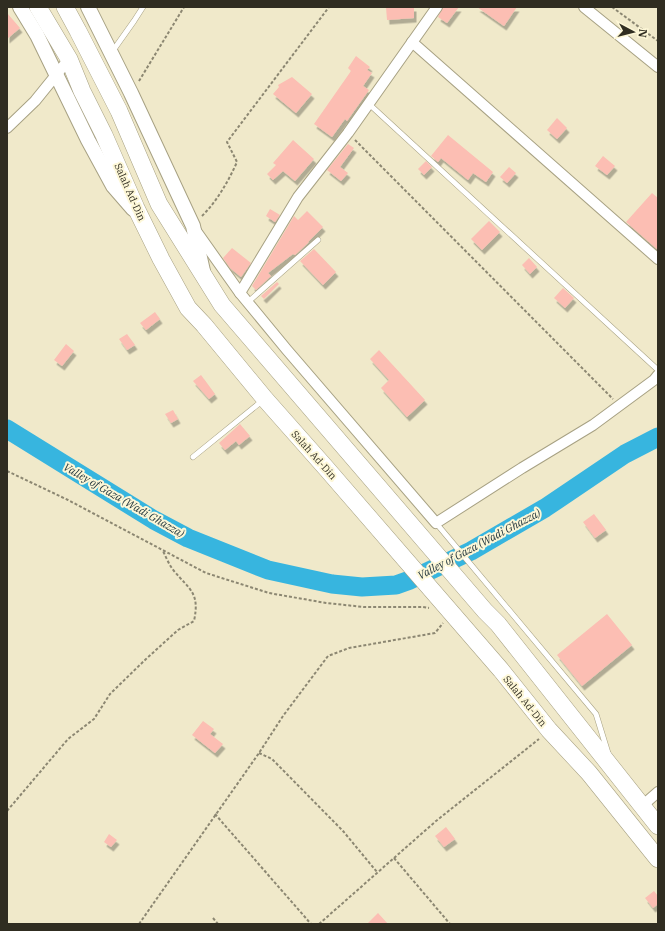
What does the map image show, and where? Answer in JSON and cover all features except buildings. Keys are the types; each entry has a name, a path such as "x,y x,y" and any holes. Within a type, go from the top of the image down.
{"highway":[{"name":"Salah Ad-Din","path":"38,7 69,59 82,91 104,135 142,220 188,308 204,325 265,400 501,670 549,730 589,773 658,859"},
{"path":"65,7 119,111 159,204 222,305 382,493 498,624 658,826"}],"main road":[{"path":"20,7 36,35 88,140 113,186 142,220"},
{"path":"88,7 131,93 193,226 204,277"}],"street":[{"path":"240,293 298,197 348,133 437,7"},
{"path":"584,7 658,67"},
{"path":"412,42 658,259"},
{"path":"7,128 35,101 69,59"},
{"path":"193,226 240,293 292,356 436,523 593,425 658,376"},
{"path":"642,806 658,792"}],"lane":[{"path":"111,53 143,7"},
{"path":"369,104 658,370"},
{"path":"248,302 318,240"},
{"path":"193,457 265,400"},
{"path":"436,523 446,533 596,714 612,767"}],"path":[{"path":"131,93 184,7"},
{"path":"193,226 210,208 230,178 237,162 227,142 329,7"},
{"path":"612,7 658,41"},
{"path":"348,133 619,406"},
{"path":"7,471 68,500 206,573 269,593 326,602 364,607 430,608"},
{"path":"7,811 68,739 94,719 110,694 178,630 194,621 196,609 193,591 172,569 163,550"},
{"path":"139,924 259,753 283,716 328,656 349,648 435,633 451,613"},
{"path":"319,924 436,821 549,730"},
{"path":"259,753 272,759 343,831 377,873"},
{"path":"215,814 311,924"},
{"path":"394,858 450,924"},
{"path":"213,918 218,924"}],"waterway":[{"name":"Valley of Gaza (Wadi Ghazza)","path":"7,429 154,520 188,538 268,570 332,584 362,587 396,585 410,580 471,551 545,508 625,454 658,437"}]}
